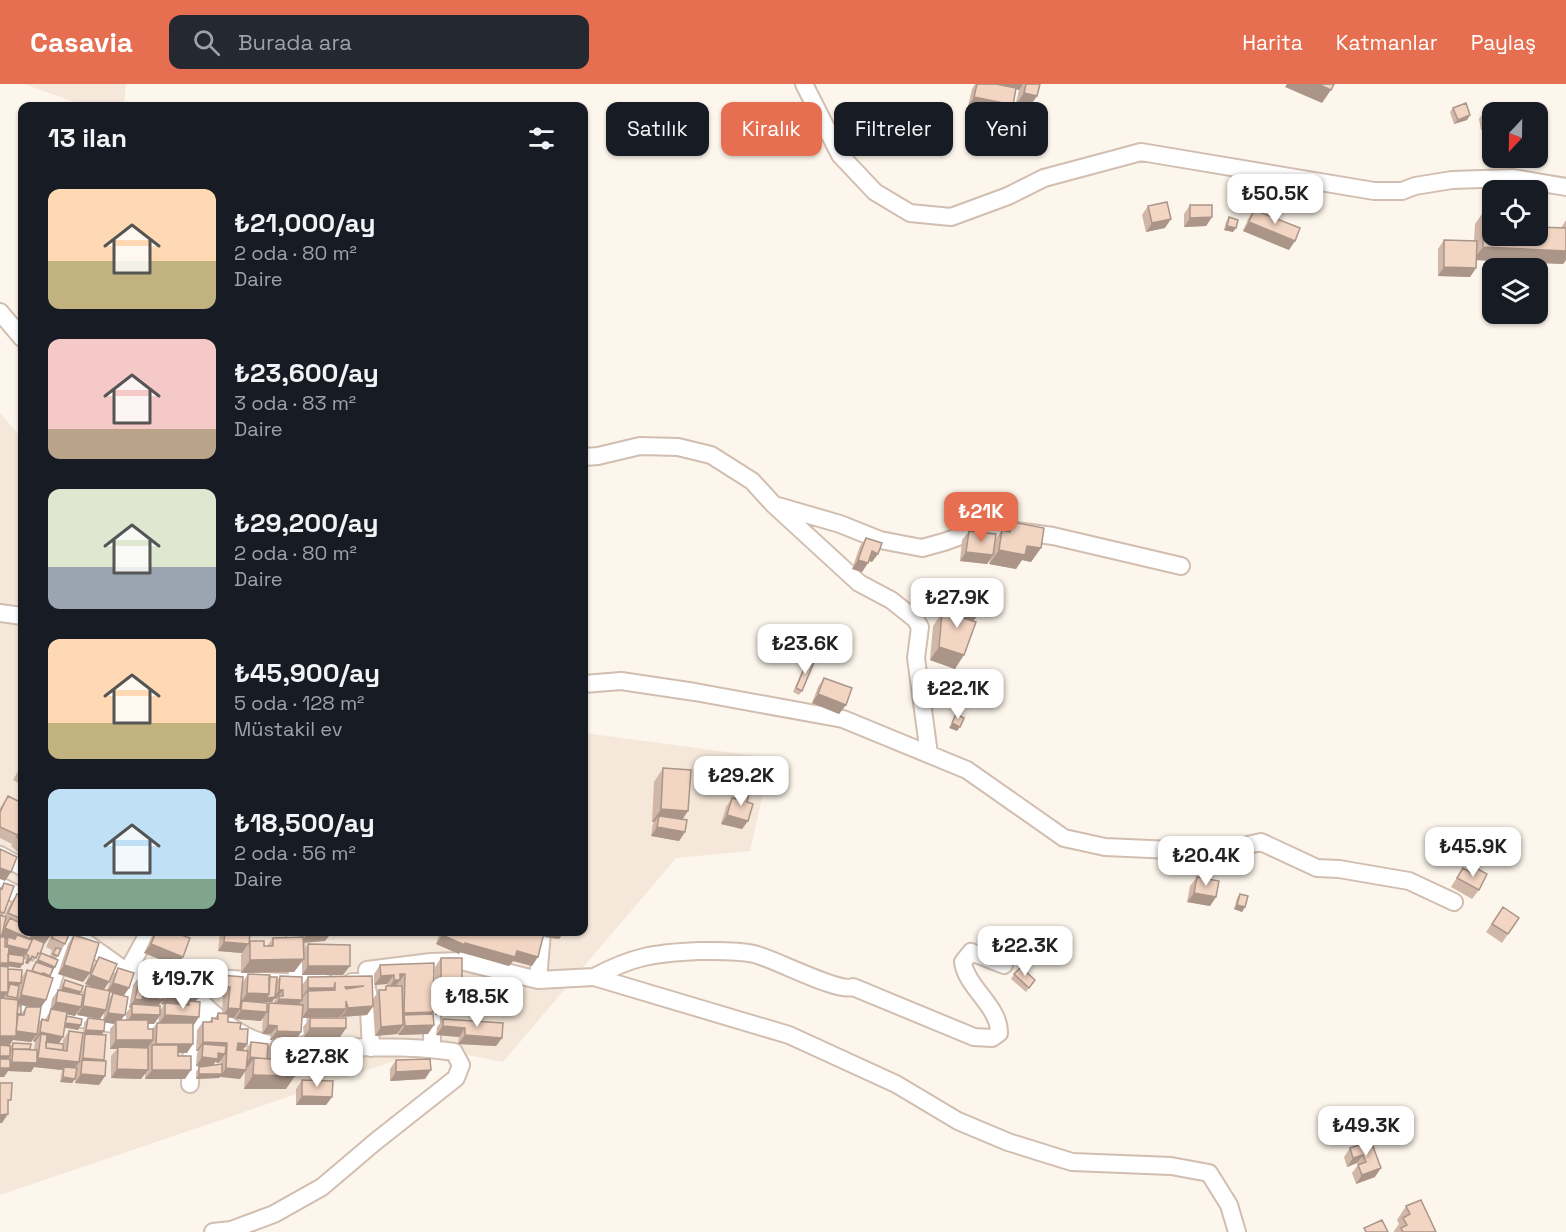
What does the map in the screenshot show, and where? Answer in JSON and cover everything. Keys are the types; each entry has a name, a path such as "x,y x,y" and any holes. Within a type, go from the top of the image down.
{"street":[{"path":"804,84 840,155 875,192 910,213 951,216 1008,196 1044,178 1141,152 1374,191 1402,191 1415,186 1452,180 1513,178 1566,187"},
{"path":"0,312 18,333"},
{"path":"591,456 640,446 678,447 711,455 752,481 774,505 859,583 891,600 915,619 920,627 915,658 929,754"},
{"path":"774,505 840,524 880,540 922,548 977,530 1010,530 1053,536 1181,566"},
{"path":"0,613 18,615"},
{"path":"588,684 621,681 843,719 967,770 1065,838 1105,847 1217,852 1261,842 1317,868 1340,869 1409,881 1454,902"},
{"path":"0,855 18,865"},
{"path":"0,886 18,891"},
{"path":"43,1012 68,936"},
{"path":"75,936 131,972 298,983 368,982"},
{"path":"120,1025 131,972 147,936"},
{"path":"295,936 300,1046"},
{"path":"538,980 542,936"},
{"path":"594,977 621,963 661,953 727,950 754,954 831,985 848,990 853,987 974,1036 992,1038 999,1033 998,1023 970,980 963,962 971,952 1004,965"},
{"path":"371,1048 367,970 431,962 461,961 538,980 594,977 789,1035 896,1084 957,1121 1008,1142 1072,1162 1171,1166 1209,1173 1229,1205 1238,1232"},
{"path":"431,962 432,1048"},
{"path":"191,975 191,990 209,1010 232,1026 264,1043 300,1046 432,1048 454,1052 461,1065 456,1078 322,1186 274,1214 231,1230 213,1232"},
{"path":"0,1006 120,1025 193,1028 203,1022 209,1010"},
{"path":"190,1084 193,1028"}],"shaded area":[{"path":"24,84 126,84 124,102 74,102"},
{"path":"0,413 18,434 18,936 588,936 588,734 771,758 750,851 676,858 503,1062 432,1048 0,1195"}],"building":[{"path":"977,84 996,84 1016,88 1014,102 998,102 974,97"},
{"path":"1026,84 1040,84 1037,96 1024,93"},
{"path":"1318,84 1334,84 1331,90"},
{"path":"1466,103 1470,115 1458,120 1453,108"},
{"path":"1167,202 1171,219 1152,223 1148,206"},
{"path":"1190,205 1212,205 1212,217 1190,218"},
{"path":"1254,210 1300,228 1295,241 1249,222"},
{"path":"1229,217 1238,220 1236,228 1227,226"},
{"path":"1548,227 1566,228 1566,251 1483,247 1548,246"},
{"path":"1444,240 1477,241 1476,268 1444,267"},
{"path":"1012,522 1044,528 1041,548 1027,546 1025,555 999,550 1002,530 1010,532"},
{"path":"969,531 996,534 993,555 966,552"},
{"path":"866,538 882,543 878,554 872,551 868,563 858,560"},
{"path":"964,602 980,607 977,616 966,612 963,618 976,622 964,655 939,647 942,613 952,608 960,611"},
{"path":"808,641 817,645 814,652 805,648"},
{"path":"808,659 814,662 802,691 796,688"},
{"path":"824,678 852,688 846,705 818,694"},
{"path":"956,714 964,718 960,727 952,723"},
{"path":"663,768 691,770 688,811 661,809"},
{"path":"739,791 749,793 747,802 753,804 748,821 727,815 732,798 736,799"},
{"path":"8,796 18,801 18,835 0,827 0,812"},
{"path":"659,816 687,820 685,832 657,827"},
{"path":"0,849 17,857 11,872 0,868"},
{"path":"1474,867 1487,874 1479,890 1457,878 1463,868 1471,873"},
{"path":"1197,877 1219,881 1216,897 1194,893"},
{"path":"4,883 14,886 4,913 0,912 0,888 2,889"},
{"path":"17,894 18,894 18,917 8,913"},
{"path":"1240,894 1248,896 1245,907 1237,905"},
{"path":"1503,907 1519,918 1508,934 1492,924"},
{"path":"0,915 6,917 2,935 0,935"},
{"path":"10,918 18,922 18,934 5,928"},
{"path":"1036,927 1050,933 1041,952 1028,947"},
{"path":"17,935 32,940 28,950 7,945 8,937 15,939"},
{"path":"53,936 68,936 65,944 52,938"},
{"path":"74,936 99,943 90,973 64,965"},
{"path":"154,936 190,938 183,957 151,944"},
{"path":"225,936 250,936 249,944 224,942"},
{"path":"444,936 543,936 538,957 517,951 515,957 465,943 465,945"},
{"path":"0,937 5,937 5,947 9,947 8,963 0,963"},
{"path":"303,937 304,959 250,960 250,941 264,941 264,946 273,946 273,938"},
{"path":"33,938 44,943 40,954 38,953 36,958 32,956 31,959 26,954"},
{"path":"308,944 350,945 350,966 308,966"},
{"path":"56,948 61,949 58,956 53,954"},
{"path":"41,953 58,960 55,967 38,960"},
{"path":"8,954 24,956 23,964 8,962"},
{"path":"99,957 117,964 109,982 91,975"},
{"path":"441,958 462,958 462,982 441,982"},
{"path":"36,962 53,968 50,976 32,971"},
{"path":"434,963 433,1012 404,1013 405,974 400,974 400,980 394,980 394,975 381,976 380,965"},
{"path":"0,966 8,967 8,992 0,992"},
{"path":"1021,967 1035,980 1029,988 1014,974"},
{"path":"118,968 134,973 129,988 113,983"},
{"path":"8,969 22,970 21,983 8,982"},
{"path":"27,970 53,978 46,1000 21,995"},
{"path":"208,974 219,977 216,986 209,984 207,990 200,988 203,979 207,980"},
{"path":"248,974 270,975 269,994 247,993"},
{"path":"221,975 243,977 240,1009 228,1008 230,987 220,986"},
{"path":"140,976 166,981 163,1000 143,996 142,1000 135,999"},
{"path":"280,976 302,977 302,1000 279,999 279,996 283,996 283,990 279,990"},
{"path":"372,976 373,1006 348,1008 346,1001 346,1009 308,1009 308,991 335,990 335,982 334,988 308,988 308,977"},
{"path":"269,977 277,977 275,997 266,998 269,994"},
{"path":"65,980 83,986 81,992 63,987"},
{"path":"168,983 199,985 198,998 168,996"},
{"path":"10,984 19,986 17,998 7,996"},
{"path":"441,985 462,986 462,1006 441,1006"},
{"path":"86,986 110,991 106,1010 83,1006"},
{"path":"386,986 402,986 403,1025 381,1027 379,990 386,990"},
{"path":"58,990 83,995 81,1007 56,1002"},
{"path":"113,993 128,997 125,1015 108,1013"},
{"path":"0,998 18,1000 16,1036 0,1036"},
{"path":"189,1001 200,1002 199,1017 165,1015 165,1003 189,1005"},
{"path":"242,1001 267,1003 267,1012 241,1010"},
{"path":"269,1003 303,1005 301,1032 277,1031 277,1026 268,1025"},
{"path":"132,1004 160,1006 160,1015 132,1014"},
{"path":"18,1006 21,1006 21,1014 17,1014"},
{"path":"26,1007 41,1007 37,1034 16,1031 18,1015 24,1015"},
{"path":"51,1009 67,1012 63,1037 40,1032 42,1019 48,1021"},
{"path":"218,1013 228,1014 228,1022 241,1023 240,1029 248,1029 247,1044 238,1043 237,1050 248,1051 246,1070 226,1068 227,1043 203,1042 203,1022 212,1022 212,1018 218,1019"},
{"path":"433,1014 434,1025 405,1026 404,1015"},
{"path":"67,1016 82,1019 81,1025 65,1023"},
{"path":"88,1018 105,1020 104,1031 86,1030"},
{"path":"310,1018 346,1018 346,1028 310,1028"},
{"path":"443,1019 503,1023 502,1038 465,1035 465,1028 443,1026"},
{"path":"116,1020 148,1020 148,1029 153,1029 153,1040 116,1040"},
{"path":"157,1023 193,1023 193,1044 156,1044"},
{"path":"69,1031 83,1033 79,1062 38,1058 41,1034 47,1035 46,1048 67,1051"},
{"path":"85,1034 106,1035 104,1060 83,1058"},
{"path":"275,1037 296,1037 295,1076 253,1075 254,1058 274,1059"},
{"path":"296,1041 327,1043 326,1057 296,1055"},
{"path":"46,1042 63,1044 63,1050 46,1048"},
{"path":"251,1042 268,1044 267,1059 250,1057"},
{"path":"13,1043 31,1044 30,1049 12,1050"},
{"path":"203,1044 226,1046 225,1054 218,1053 218,1059 202,1057"},
{"path":"0,1045 10,1046 10,1056 0,1056"},
{"path":"152,1045 178,1045 178,1056 191,1056 191,1070 152,1070"},
{"path":"118,1047 148,1048 148,1070 117,1069"},
{"path":"13,1049 37,1050 37,1063 12,1062"},
{"path":"0,1059 10,1059 10,1068 0,1068"},
{"path":"430,1059 431,1070 396,1072 396,1060"},
{"path":"82,1060 106,1061 105,1076 81,1074"},
{"path":"222,1064 222,1074 199,1074 199,1067"},
{"path":"64,1067 77,1068 75,1079 63,1077"},
{"path":"302,1080 333,1081 332,1097 302,1096"},
{"path":"0,1083 12,1083 8,1114 0,1115"},
{"path":"1371,1141 1381,1168 1362,1175 1358,1165 1366,1162 1363,1155 1353,1158 1350,1148"},
{"path":"1421,1200 1436,1232 1403,1232 1401,1228 1407,1225 1403,1218 1410,1214 1406,1206"},
{"path":"1382,1220 1388,1232 1366,1232 1364,1228"}]}
